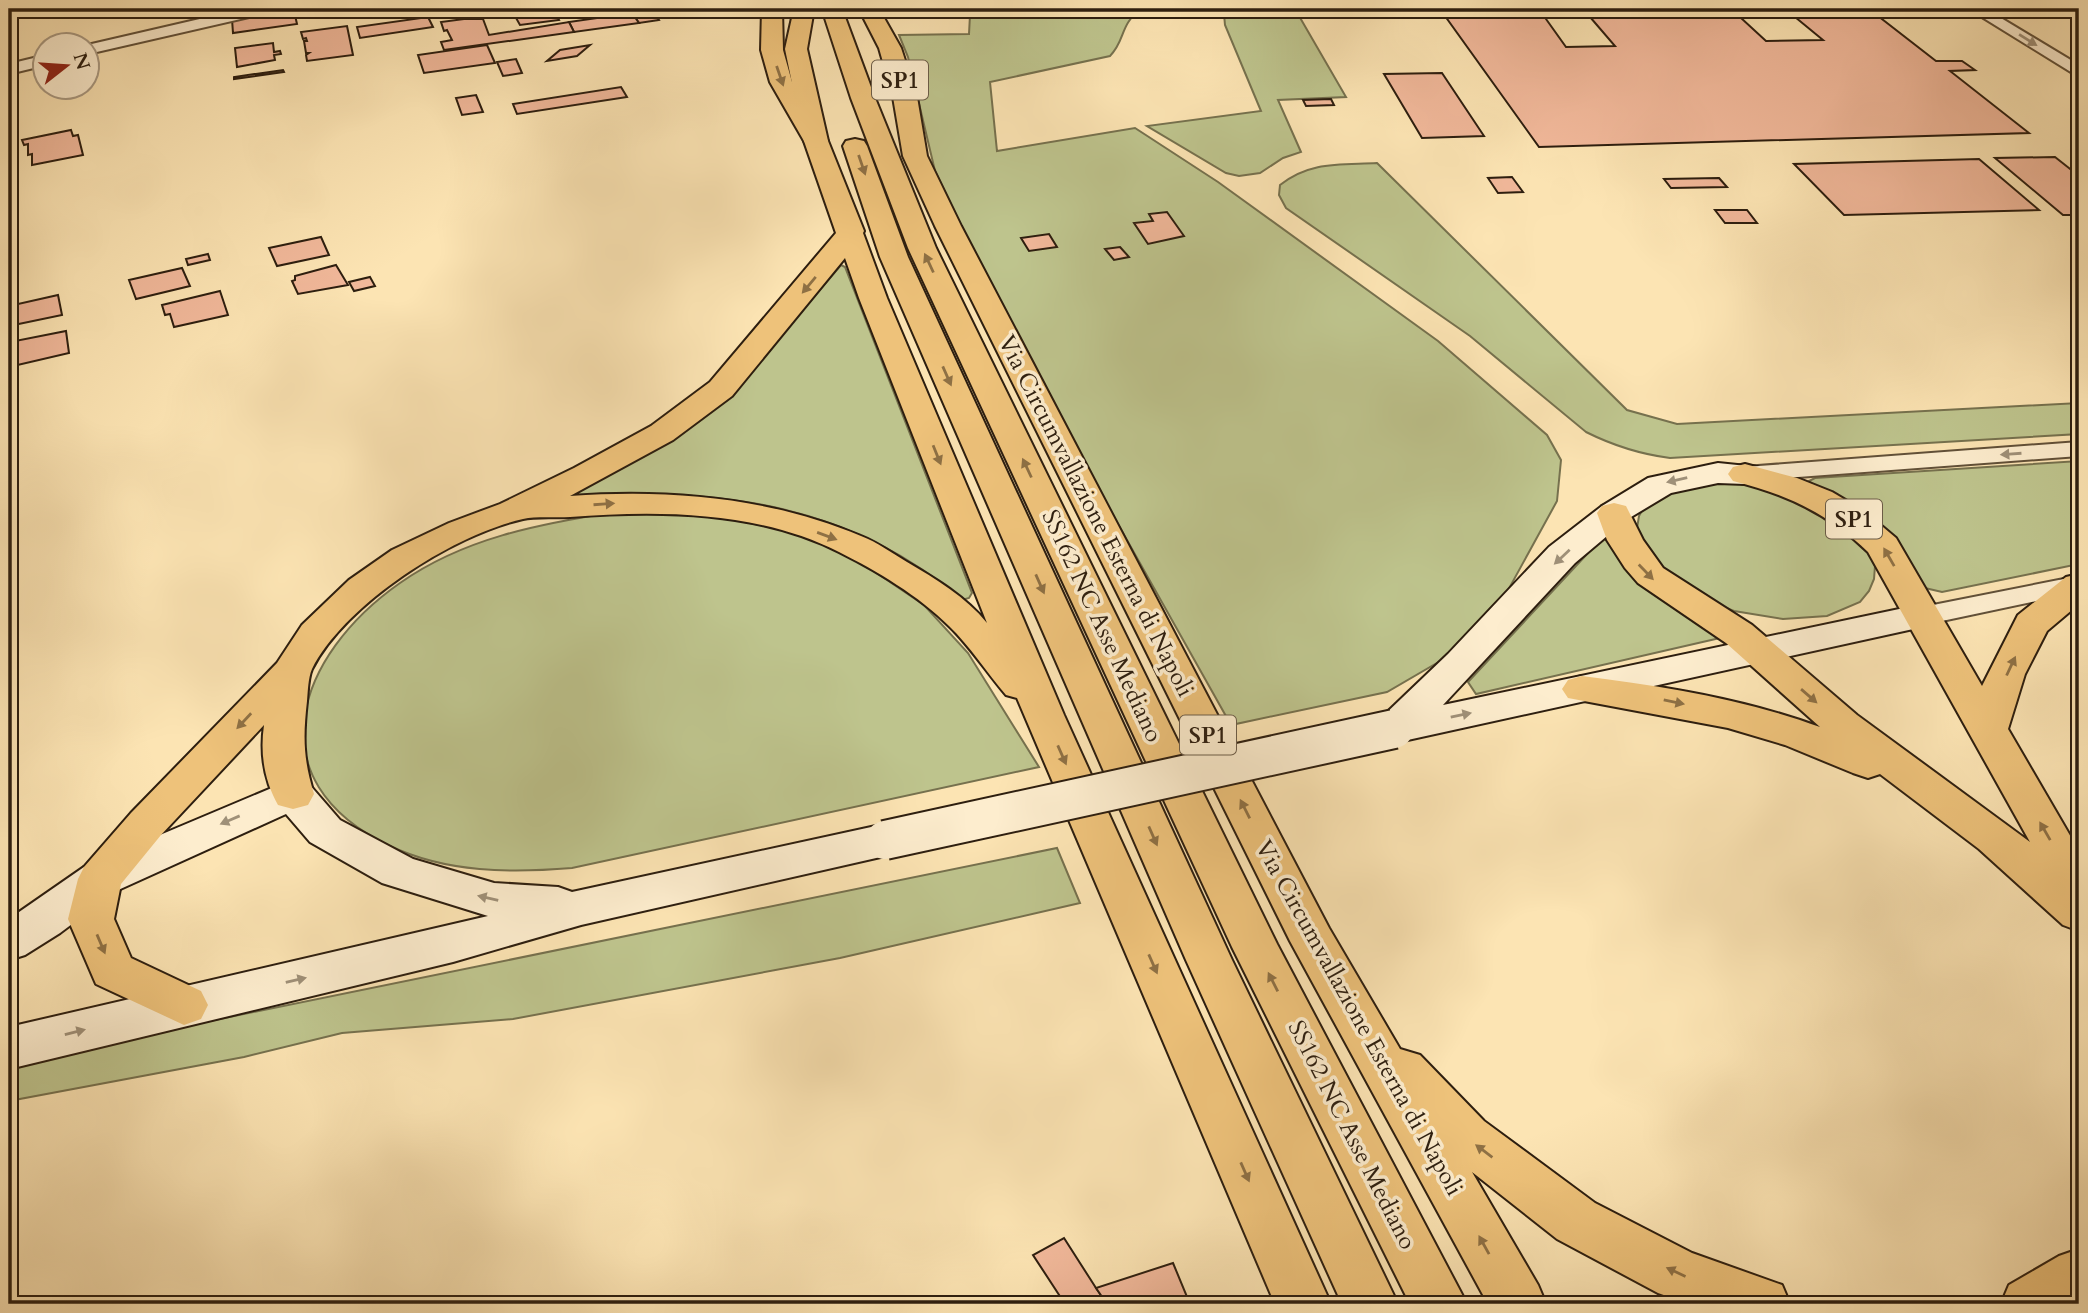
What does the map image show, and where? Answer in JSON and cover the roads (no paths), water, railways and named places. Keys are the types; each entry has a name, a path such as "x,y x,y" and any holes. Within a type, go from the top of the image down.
{"main road":[{"path":"772,9 772,50 781,82 816,141"},
{"path":"805,9 796,49 816,141 851,231 873,298 1044,715 1303,1304"},
{"name":"SS162 NC Asse Mediano","path":"805,9 894,257 1209,960 1370,1304"},
{"name":"SS162 NC Asse Mediano","path":"832,9 863,98 922,248 1249,935 1440,1304"},
{"path":"845,9 880,68 915,156"},
{"name":"Via Circumvallazione Esterna di Napoli","path":"869,9 890,48 905,97 915,156 948,226 1313,941 1518,1304"},
{"path":"184,1005 113,971 90,919 100,879 146,824 291,672 315,634 362,587 405,558 461,530 512,511 586,475 662,433 721,389 812,282 851,231"},
{"name":"SP1","path":"1394,729 1462,663 1562,555 1614,513 1660,485 1718,473 1745,474 1787,483 1831,504 1860,523 1883,546 1923,616"},
{"path":"512,511 632,502 705,506 786,521 850,544 917,583 962,617 1044,715"},
{"path":"1614,513 1622,537 1633,557 1662,587 1726,624 1841,724 2018,858 2079,913"},
{"path":"1987,730 2007,674 2031,624 2079,584"},
{"path":"9,1048 453,944 581,907 1923,616 2079,890"},
{"path":"291,672 282,744 285,768 293,794 325,831 398,871 494,900 581,907"},
{"path":"1582,689 1654,698 1723,712 1822,741 1939,797"},
{"path":"9,942 100,879 293,794"},
{"path":"1362,1028 1466,1137 1576,1221 1678,1274 1762,1304"},
{"path":"2029,1304 2079,1275"}],"street":[{"path":"102,46 262,9"},
{"path":"1976,9 2079,72"},
{"path":"2004,9 2036,26"},
{"path":"9,69 32,63"},
{"path":"1745,474 2079,449"},
{"path":"1923,616 2079,584"}]}
